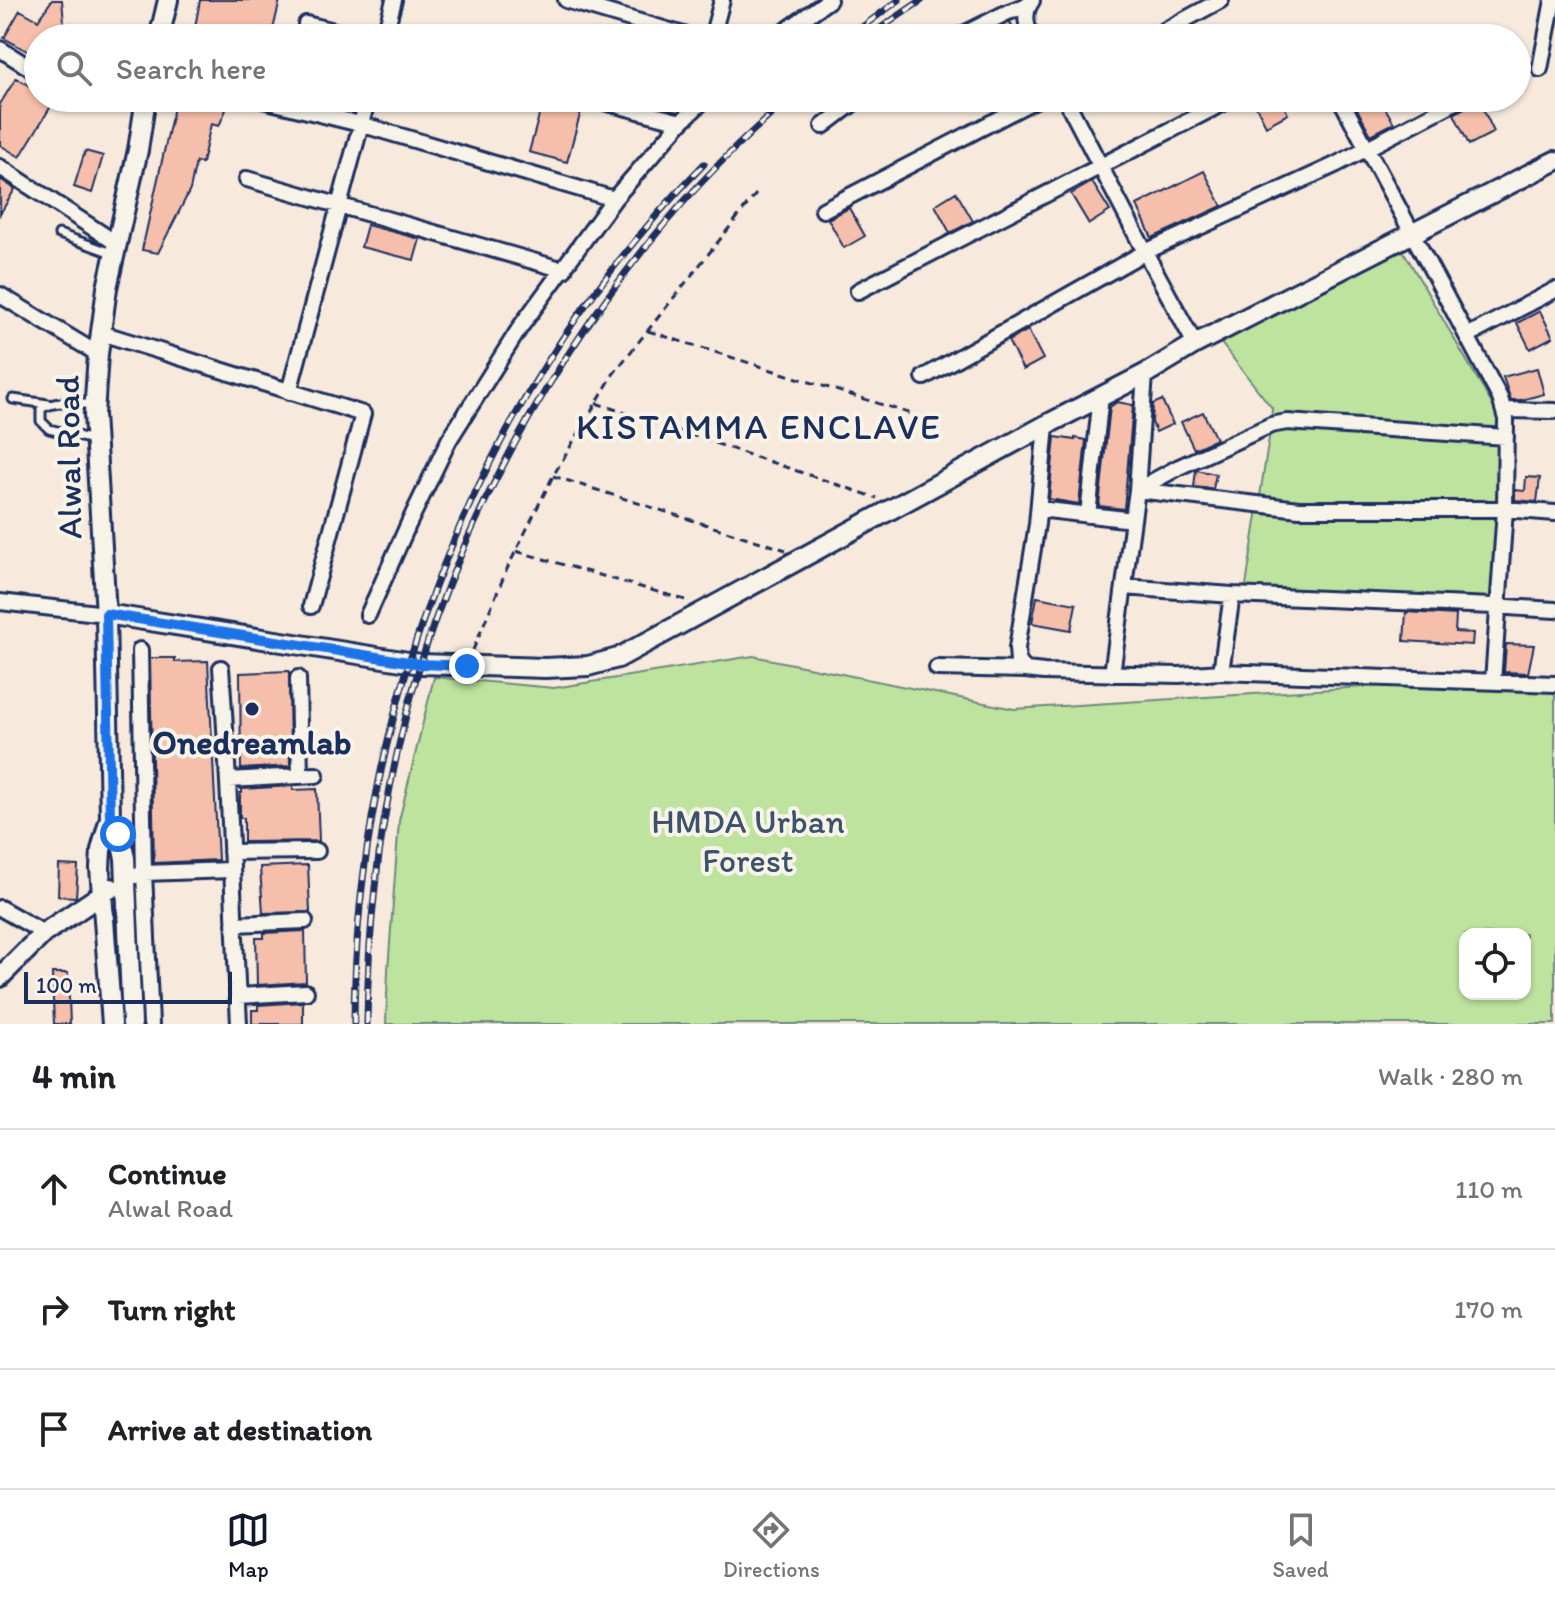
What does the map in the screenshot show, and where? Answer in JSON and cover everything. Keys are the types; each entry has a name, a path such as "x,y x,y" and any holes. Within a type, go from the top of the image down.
{"street":[{"path":"162,24 168,0"},
{"path":"388,24 394,0"},
{"path":"566,0 647,24"},
{"path":"716,24 722,0"},
{"path":"796,24 829,0"},
{"path":"1177,24 1221,0"},
{"path":"1540,69 1553,0"},
{"path":"984,24 1030,3"},
{"path":"1028,24 1026,17 1030,3"},
{"path":"0,49 24,64"},
{"name":"Alwal Road","path":"110,818 106,614 94,405 98,354 115,249 144,112"},
{"path":"312,112 614,199"},
{"path":"289,392 364,112"},
{"path":"643,112 681,122"},
{"path":"368,615 449,440 521,326 614,199 691,112"},
{"path":"823,126 842,112"},
{"path":"823,210 1012,112"},
{"path":"1072,112 1195,344"},
{"path":"858,291 1206,112"},
{"path":"1347,112 1505,410 1505,509 1493,682"},
{"path":"924,377 1145,252 1335,165 1436,112"},
{"path":"0,602 106,614 421,664 545,668 588,666 618,658 1145,374 1195,344 1555,161"},
{"path":"0,167 115,249"},
{"path":"247,179 564,270"},
{"path":"1467,336 1555,290"},
{"path":"0,295 98,354"},
{"path":"101,333 363,414 311,606"},
{"path":"1112,674 1137,490 1145,374"},
{"path":"1088,515 1101,396"},
{"path":"1505,410 1555,411"},
{"path":"1137,490 1271,425 1287,422 1506,437"},
{"path":"1026,670 1018,662 1017,648 1039,509 1046,425"},
{"path":"1137,490 1299,509 1505,509 1555,513"},
{"path":"1039,509 1133,520"},
{"path":"1124,587 1555,610"},
{"path":"1221,672 1232,595"},
{"path":"132,1024 140,650"},
{"path":"221,668 239,1024"},
{"path":"937,668 1179,675 1221,672 1555,684"},
{"path":"298,678 300,776"},
{"path":"229,780 316,775"},
{"path":"110,818 136,876 151,1024"},
{"path":"110,818 101,850 112,1024"},
{"path":"231,852 317,851"},
{"path":"0,977 44,933 102,893 136,876 231,870"},
{"path":"0,908 44,933"},
{"path":"234,924 305,921"},
{"path":"238,996 306,992"}],"lane":[{"path":"59,234 115,249"},
{"path":"13,399 48,404 94,405"},
{"path":"48,404 41,409 41,421 49,429 95,441"}],"path":[{"path":"467,666 516,551 553,476 614,373 756,194"},
{"path":"648,331 918,416"},
{"path":"596,403 899,505"},
{"path":"553,476 805,555"},
{"path":"516,551 712,608"}],"green space":[{"path":"1401,247 1504,425 1493,605 1245,592 1272,408 1221,343"},
{"name":"HMDA Urban Forest","path":"753,656 1014,709 1555,675 1555,1024 386,1024 399,821 434,677 554,688"}],"building":[{"path":"52,0 62,0 64,24 24,24 24,49 4,38 20,10 38,20"},
{"path":"200,0 280,0 274,24 196,24"},
{"path":"16,78 24,83 24,112 47,112 20,157 0,145 0,104"},
{"path":"173,112 225,112 219,126 211,124 202,163 196,162 190,190 158,253 142,250"},
{"path":"540,112 581,112 567,162 529,152"},
{"path":"1259,112 1287,112 1288,114 1266,126"},
{"path":"1359,112 1387,112 1394,123 1371,135"},
{"path":"1485,112 1494,132 1469,145 1454,114"},
{"path":"85,151 103,156 92,193 74,187"},
{"path":"1204,171 1222,206 1152,238 1137,205"},
{"path":"0,179 15,189 0,214"},
{"path":"1092,182 1110,211 1089,224 1071,194"},
{"path":"956,192 973,221 950,233 935,205"},
{"path":"849,208 865,236 844,248 828,219"},
{"path":"367,225 420,239 414,260 361,247"},
{"path":"1540,311 1553,337 1530,349 1517,323"},
{"path":"1028,330 1043,359 1023,370 1008,341"},
{"path":"1537,368 1544,394 1511,400 1503,377"},
{"path":"1162,400 1173,424 1156,432 1152,422 1153,404"},
{"path":"1117,402 1133,405 1124,509 1099,506 1110,407"},
{"path":"1203,412 1216,439 1194,449 1181,422"},
{"path":"1055,437 1086,440 1079,504 1049,499"},
{"path":"1196,470 1216,474 1213,489 1194,487"},
{"path":"1526,477 1540,478 1537,502 1515,500 1515,490 1525,491"},
{"path":"1037,597 1076,604 1071,630 1032,623"},
{"path":"1406,612 1456,615 1455,632 1473,633 1472,645 1404,641"},
{"path":"1506,644 1534,645 1528,673 1504,672"},
{"path":"150,658 175,658 175,662 208,661 218,860 154,863"},
{"path":"289,671 290,766 241,769 240,673"},
{"path":"293,786 293,790 317,789 319,841 244,842 244,818 240,818 242,789"},
{"path":"59,865 78,866 76,897 58,896"},
{"path":"308,865 310,912 263,913 260,867"},
{"path":"305,931 306,982 257,985 256,938 264,938 264,933"},
{"path":"52,973 68,973 70,1024 54,1024"},
{"path":"303,1002 303,1024 252,1024 252,1010 258,1010 258,1005"}],"railway":[{"path":"866,24 899,0"},
{"path":"887,24 922,0"},
{"path":"367,1024 375,888 397,753 420,665 448,587 482,508 522,431 567,356 617,285 671,217 729,154 775,112"},
{"path":"354,1024 360,905 378,787 406,672 446,560 496,452 555,350 625,253 704,164"}],"place":[{"name":"Onedreamlab","path":"252,709"}],"district":[{"name":"KISTAMMA ENCLAVE","path":"759,426"}],"route":[{"path":"118,834 110,818 106,614 421,664 467,666"}]}
